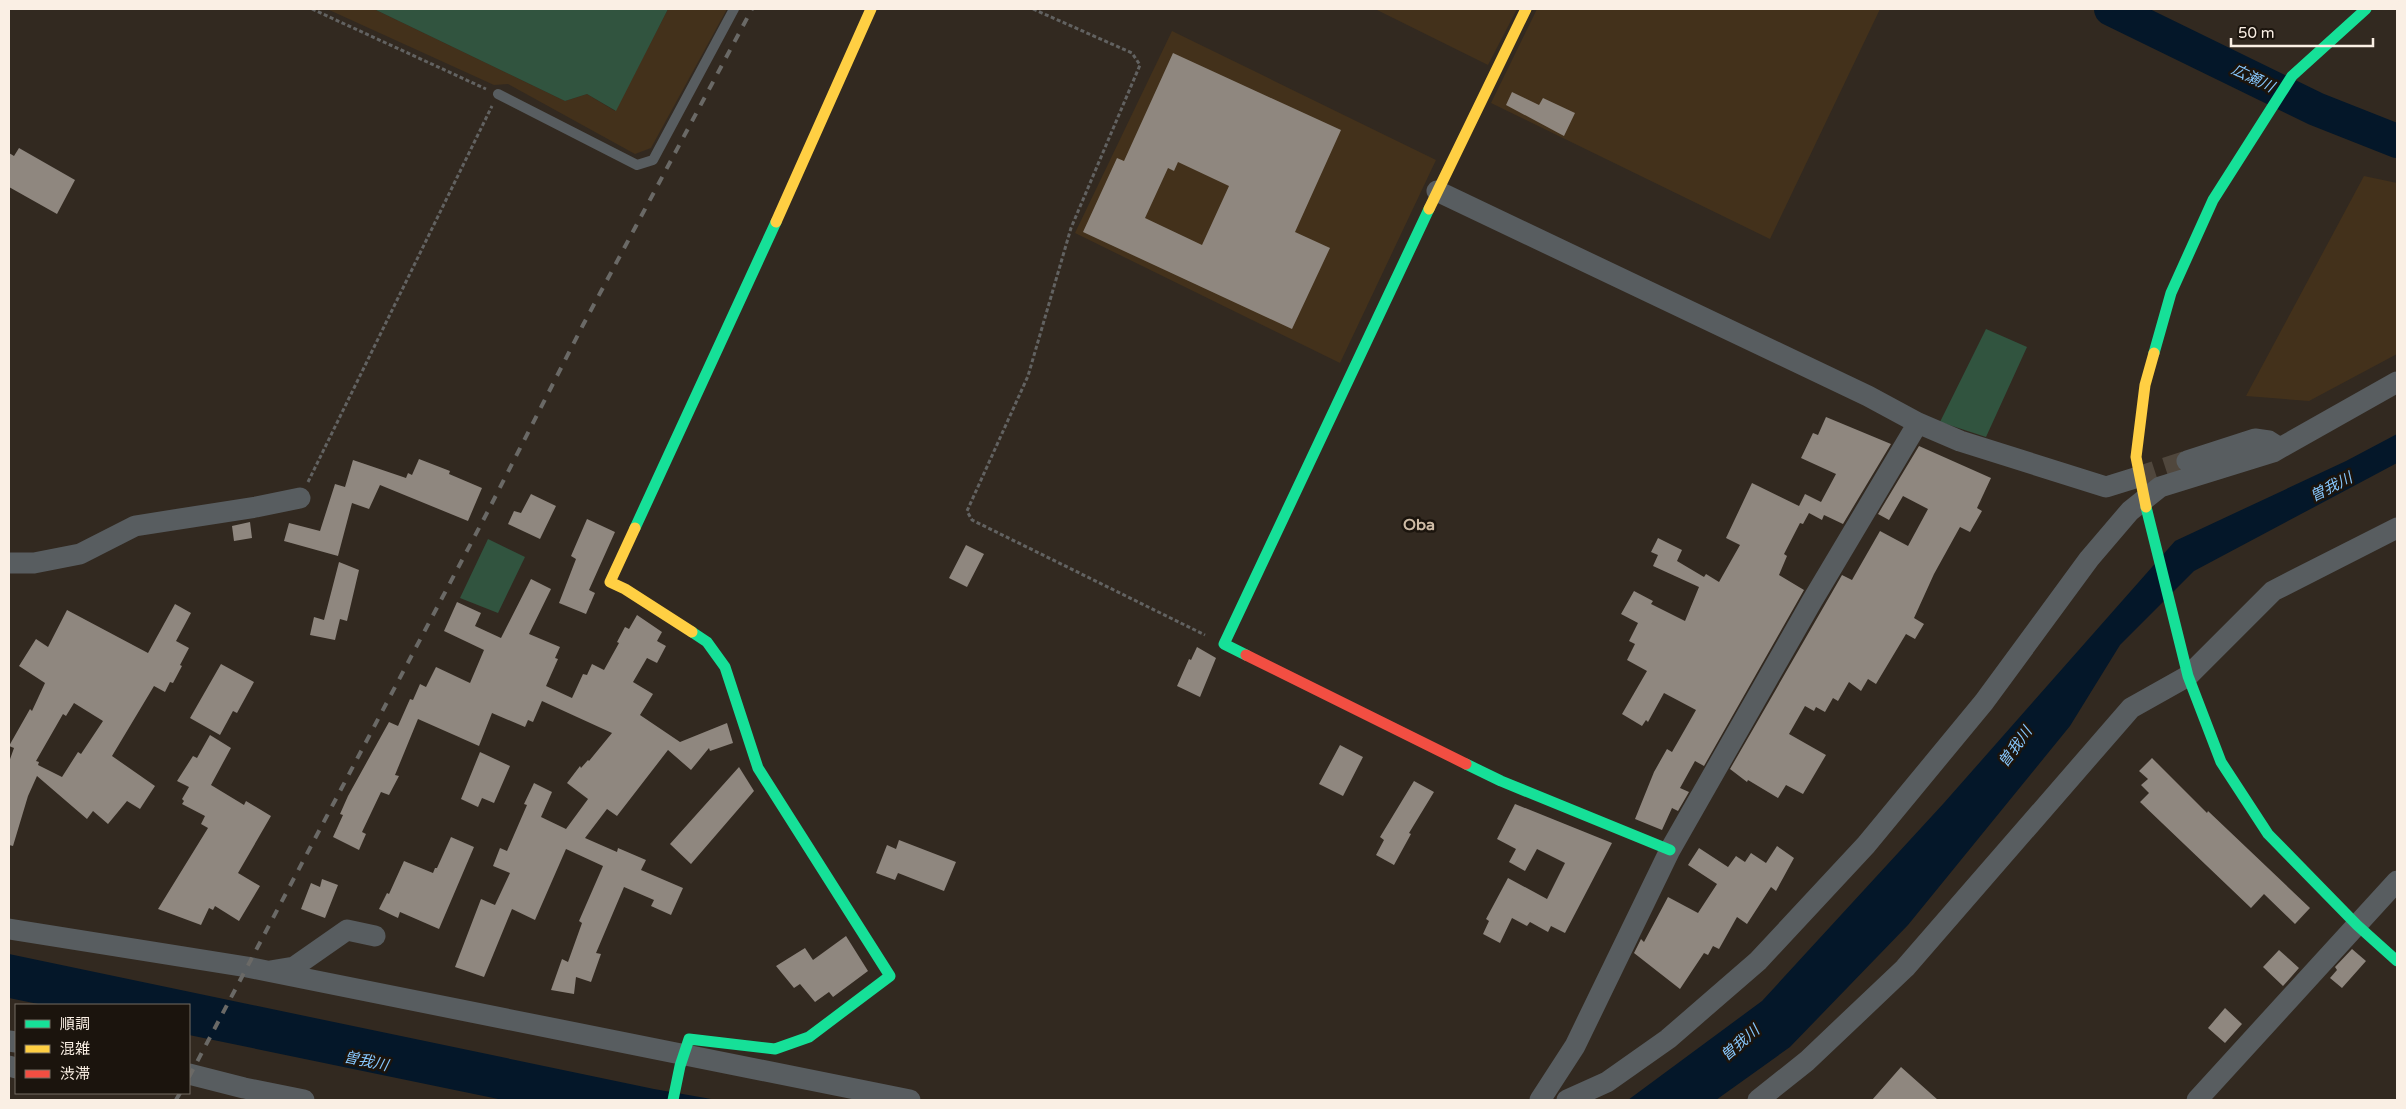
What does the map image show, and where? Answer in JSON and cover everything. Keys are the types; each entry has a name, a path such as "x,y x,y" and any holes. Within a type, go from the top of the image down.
{"street":[{"path":"673,1100 681,1060 689,1039 775,1048 809,1037 890,976 758,768 726,667 707,642 625,589 610,582 768,240 871,9"},
{"path":"1526,9 1437,191 1224,644 1501,781 1670,850"},
{"path":"2366,9 2292,76 2213,200 2171,293 2145,385 2136,457 2142,480 2145,504 2188,676 2222,762 2268,834 2357,925 2397,961"},
{"path":"1437,191 1868,396 1918,423 1960,441 2106,487 2135,478"},
{"path":"1567,1100 1607,1082 1668,1039 1758,961 1866,845 1984,702 2089,559 2130,512 2145,504 2160,488 2280,448 2397,382"},
{"path":"1540,1100 1575,1046 1670,850 1812,601 1918,423"},
{"path":"2187,461 2255,439 2269,441 2280,448"},
{"path":"9,563 34,563 80,554 135,526 256,507 300,498"},
{"path":"1758,1100 1808,1061 1904,968 2131,708 2188,676 2273,591 2397,528"},
{"path":"2207,1095 2397,880"},
{"path":"9,929 247,967 263,972 681,1060 910,1100"},
{"path":"263,972 294,967 347,930 375,936"},
{"path":"190,1074 244,1088 304,1100"},
{"path":"244,1088 266,1100"}],"lane":[{"path":"498,94 637,165 653,160 734,9"}],"path":[{"path":"300,498 498,94 312,9"},
{"path":"1033,9 1132,53 1140,65 1071,228 1028,376 967,511 972,520 1224,644"}],"shaded area":[{"path":"327,9 374,9 565,101 587,94 615,111 668,9 727,9 651,148 635,154 508,84 494,85"},
{"path":"1375,9 1517,9 1488,65"},
{"path":"1537,9 1880,9 1770,239 1491,103"},
{"path":"1172,31 1436,160 1340,363 1075,233"},
{"path":"2364,176 2397,183 2397,354 2309,401 2246,396"}],"green space":[{"path":"374,9 668,9 616,111 587,94 565,101"},
{"path":"1986,329 2027,347 1986,437 1940,422"},
{"path":"488,539 525,557 498,613 460,598"}],"water":[{"name":"曽我川","path":"2397,434 2397,463 2194,571 2120,645 2070,726 1908,925 1790,1047 1716,1100 1628,1100 1762,1001 1943,804 2175,541 2346,461"},
{"name":"曽我川","path":"9,954 654,1089 717,1100 503,1100 190,1035 190,1004 38,1004 9,998"}],"building":[{"path":"1173,53 1341,130 1295,232 1330,248 1292,329 1083,232 1117,158 1124,161","holes":["1178,162 1229,186 1202,245 1145,218 1168,168 1174,171"]},
{"path":"1512,92 1539,105 1543,98 1575,113 1564,136 1506,105"},
{"path":"19,148 75,180 57,214 9,187 9,153 14,156"},
{"path":"1826,417 1891,444 1843,524 1824,515 1822,520 1809,513 1803,524 1800,523 1784,554 1787,556 1779,575 1804,590 1704,766 1695,761 1680,788 1689,792 1678,811 1672,808 1662,830 1635,819 1654,772 1667,749 1672,752 1696,710 1664,693 1648,722 1646,720 1642,726 1622,714 1647,671 1627,660 1635,644 1629,641 1638,623 1621,614 1634,591 1653,601 1651,604 1685,621 1699,587 1653,566 1658,555 1651,552 1658,538 1682,550 1677,561 1704,577 1706,574 1719,582 1740,545 1726,538 1752,483 1799,506 1805,494 1821,502 1836,474 1801,458 1813,433 1818,435"},
{"path":"1919,446 1991,478 1977,508 1982,511 1970,532 1960,527 1934,574 1914,618 1924,624 1915,639 1906,634 1876,684 1868,679 1861,691 1849,682 1838,701 1833,698 1825,712 1816,707 1814,711 1805,706 1789,734 1826,755 1803,794 1786,785 1778,798 1748,780 1747,782 1730,769 1842,575 1852,580 1880,531 1908,546 1928,509 1903,496 1889,520 1878,514"},
{"path":"419,459 450,471 449,474 482,488 468,521 380,485 369,509 352,503 338,556 284,541 289,523 320,531 335,484 345,487 353,460 406,478 408,473 412,475"},
{"path":"531,494 556,506 540,539 508,524 514,511 521,513"},
{"path":"587,519 615,532 589,590 595,593 586,614 559,603 576,559 571,556"},
{"path":"250,522 252,538 234,541 232,526"},
{"path":"966,545 984,554 967,587 949,578"},
{"path":"339,562 359,570 347,621 340,619 335,640 310,635 314,617 324,620"},
{"path":"531,579 551,589 529,634 560,647 555,658 558,659 546,686 572,698 583,674 587,675 592,664 604,670 619,643 617,642 625,627 629,629 637,615 662,632 657,641 666,646 657,663 647,658 633,682 653,694 640,715 680,742 727,723 733,743 710,751 709,748 691,770 668,750 617,816 607,809 585,838 617,852 618,848 646,860 641,870 683,888 671,915 651,906 654,900 624,887 596,953 601,954 591,982 576,977 574,994 551,990 562,959 568,962 582,923 579,921 603,866 566,849 535,920 512,909 484,977 455,967 481,899 495,905 510,873 493,866 500,848 507,851 527,805 524,804 534,783 552,792 541,817 566,829 588,799 567,783 580,766 581,768 589,761 612,733 542,701 533,722 528,720 525,727 492,713 479,746 418,719 395,775 399,776 389,795 381,792 362,832 366,834 359,850 333,837 343,815 340,814 348,796 389,722 398,726 410,699 413,700 420,684 426,687 436,667 470,683 484,650 444,631 457,602 481,613 475,626 501,638"},
{"path":"175,604 191,613 176,641 189,648 173,683 170,682 165,692 154,686 112,756 155,786 140,809 127,801 108,824 93,811 87,819 37,776 28,796 13,846 9,845 9,762 14,748 9,746 30,709 32,711 45,683 19,666 36,639 48,647 67,610 148,653","holes":["74,703 103,721 81,754 78,752 62,777 38,765 39,762 36,761 63,714 66,716"]},
{"path":"1197,647 1216,658 1200,697 1177,686 1189,659 1191,660"},
{"path":"221,664 254,682 237,713 233,711 220,735 190,718"},
{"path":"210,735 231,748 211,785 244,805 246,801 271,816 238,873 260,886 239,921 215,906 213,910 209,908 201,925 158,909 208,828 201,824 205,816 182,804 184,801 182,799 189,787 177,781 193,756 197,758"},
{"path":"1340,745 1363,757 1343,796 1319,784"},
{"path":"480,752 510,766 494,803 482,798 478,807 461,799"},
{"path":"2152,758 2207,813 2208,811 2310,908 2295,924 2264,894 2251,908 2140,802 2149,793 2141,785 2148,779 2139,771"},
{"path":"739,767 754,791 691,864 670,844"},
{"path":"1414,781 1434,792 1409,833 1411,834 1394,865 1376,855 1384,840 1380,837"},
{"path":"1515,804 1612,843 1565,933 1551,926 1548,932 1530,922 1527,926 1512,918 1500,943 1483,934 1489,921 1486,919 1508,878 1547,899 1565,863 1537,849 1525,871 1509,862 1516,849 1497,839"},
{"path":"451,837 474,847 439,929 400,912 398,918 379,909 387,893 389,894 404,861 433,873"},
{"path":"899,840 956,862 944,891 898,873 895,880 876,873 887,845 896,849"},
{"path":"1777,846 1794,858 1776,891 1771,887 1747,924 1737,917 1719,949 1713,946 1708,955 1704,953 1680,989 1634,953 1641,939 1644,942 1668,897 1698,913 1717,884 1688,865 1699,848 1728,867 1736,856 1745,862 1751,853 1766,863"},
{"path":"322,879 338,885 325,918 301,909 311,883 320,887"},
{"path":"846,936 868,971 833,997 829,992 815,1002 800,984 794,988 776,966 805,948 813,960"},
{"path":"2352,949 2366,961 2342,988 2330,978 2337,970 2335,967"},
{"path":"2279,950 2299,968 2283,986 2263,967"},
{"path":"2225,1008 2242,1024 2225,1043 2208,1028"},
{"path":"1901,1067 1938,1100 1872,1100"}],"waterway":[{"name":"広瀬川","path":"2111,9 2316,109 2397,141"}],"tunnel":[{"path":"2135,478 2187,461"}],"railway":[{"path":"190,1075 488,511 583,325 752,9"},
{"path":"176,1100 179,1094"}],"traffic: fast":[{"path":"2154,353 2171,293 2213,200 2292,76 2366,9"},
{"path":"1246,655 1224,644 1429,209"},
{"path":"635,528 776,222"},
{"path":"2146,507 2188,676 2221,762 2268,834 2357,925 2397,961"},
{"path":"673,1100 680,1066 689,1039 775,1049 809,1037 890,976 758,768 725,667 707,642 692,632"},
{"path":"1466,764 1501,781 1670,850"}],"traffic: slow":[{"path":"776,222 871,9"},
{"path":"1429,209 1526,9"},
{"path":"2146,507 2136,457 2145,385 2154,353"},
{"path":"635,528 610,582 625,589 692,632"}],"traffic: jam":[{"path":"1246,655 1466,764"}],"district":[{"name":"Oba","path":"1419,525"}]}
